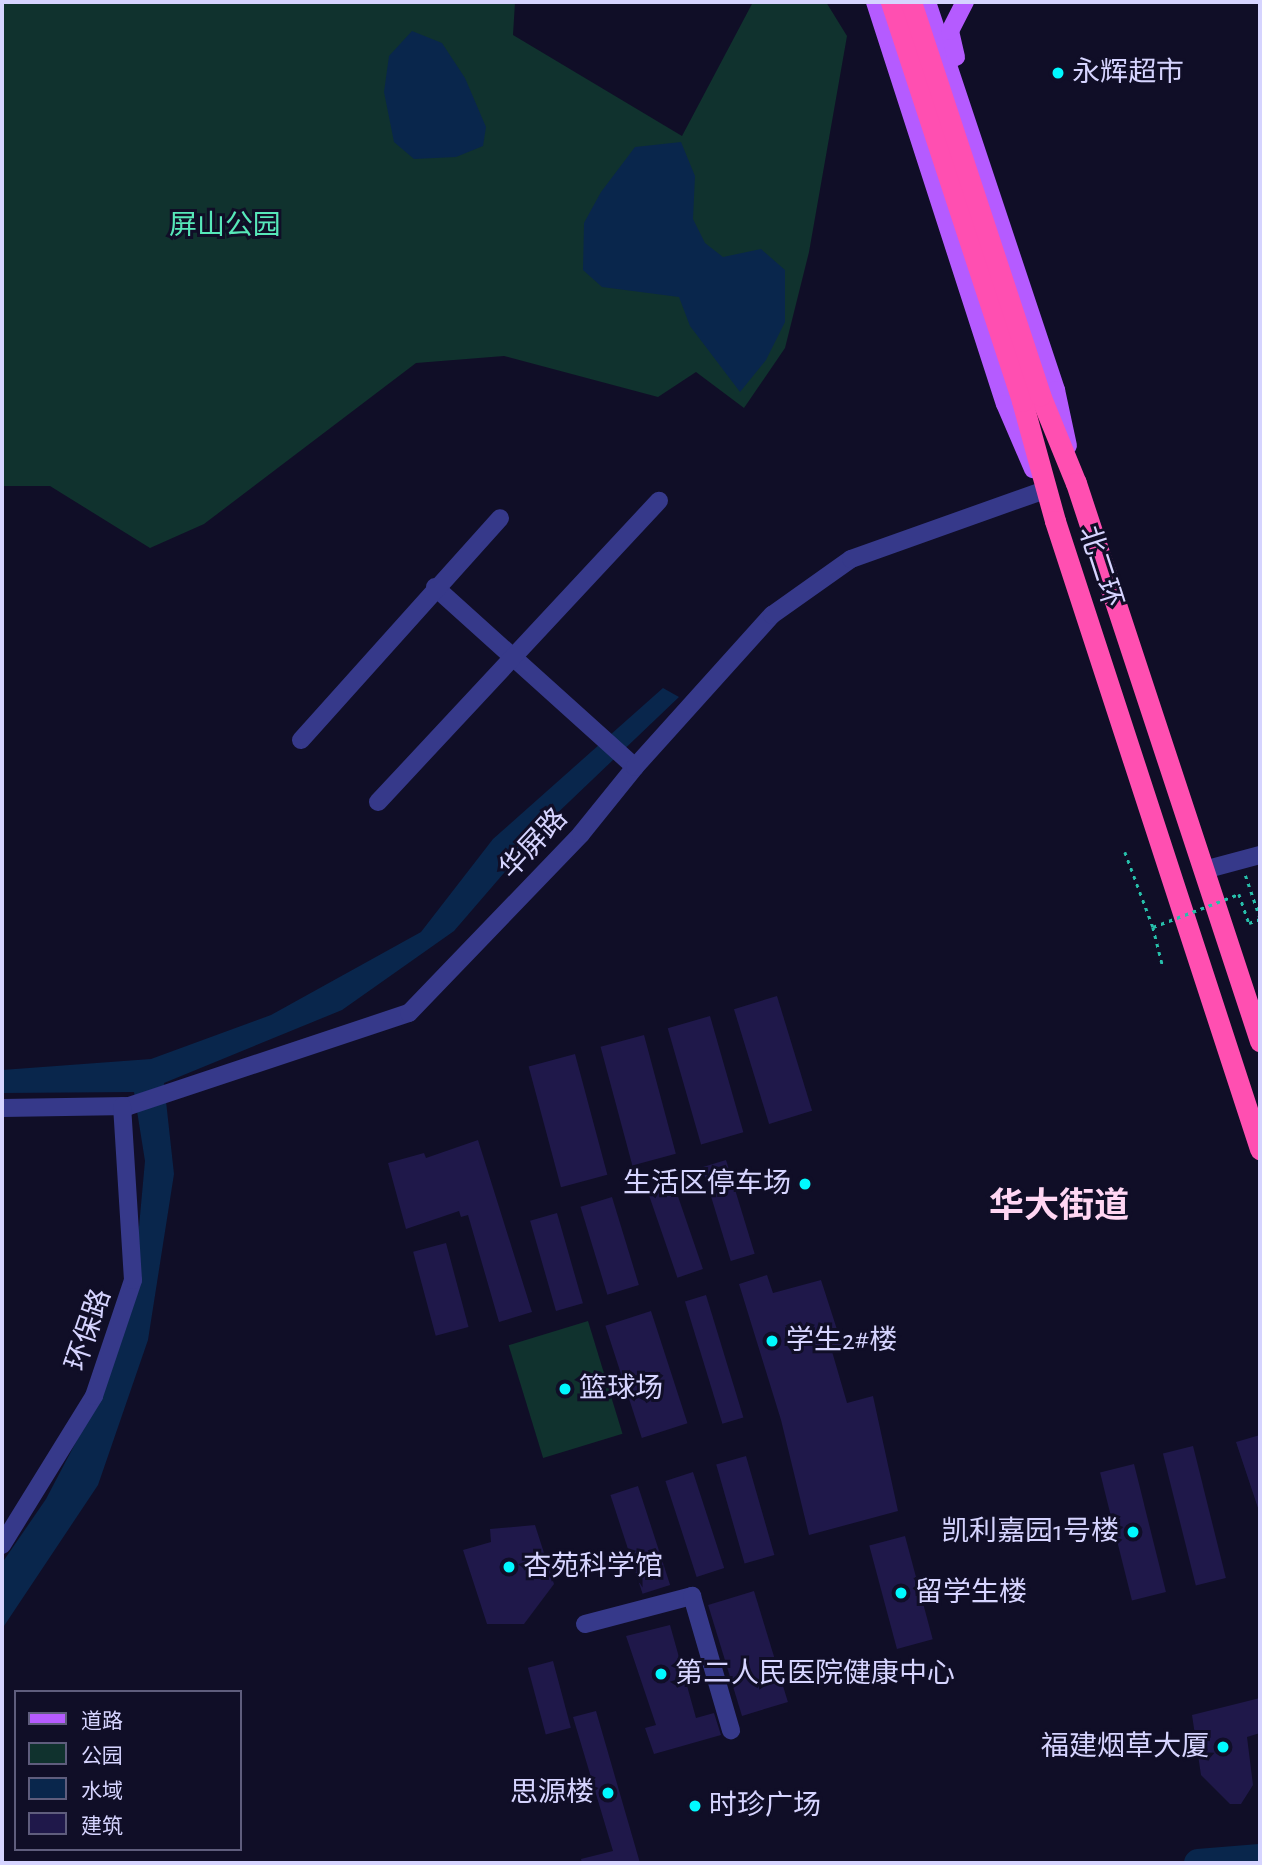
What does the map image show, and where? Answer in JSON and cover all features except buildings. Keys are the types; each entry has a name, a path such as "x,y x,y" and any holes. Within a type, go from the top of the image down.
{"highway":[{"name":"北二环","path":"891,2 1030,398 1076,483 1260,1041"},
{"name":"北二环","path":"911,2 1030,398 1055,521 1260,1149"}],"main road":[{"path":"863,2 882,24"},
{"path":"876,2 1005,404 1055,521"},
{"path":"926,2 1056,390 1076,483"},
{"path":"965,2 950,31 982,173"},
{"path":"907,103 956,88"}],"street":[{"name":"华屏路","path":"2,1108 125,1106 169,1096 408,1013 581,834 628,761 772,615 852,559 1042,491"},
{"path":"378,802 659,502"},
{"path":"301,740 435,587 500,518"},
{"path":"435,587 628,761"},
{"path":"1204,870 1260,855"},
{"name":"环保路","path":"2,1545 94,1396 133,1280 125,1106"},
{"path":"585,1624 692,1596 731,1730"}],"path":[{"path":"1125,852 1153,927 1162,964"},
{"path":"1153,927 1239,894 1248,923 1260,919 1245,875"}],"green space":[{"name":"屏山公园","path":"2,2 515,2 513,35 682,136 753,2 826,2 847,36 809,252 785,348 744,408 696,372 658,397 504,356 416,363 204,524 150,548 50,486 2,486"},
{"name":"篮球场","path":"588,1321 622,1434 543,1458 509,1345"}],"water":[{"path":"412,31 442,43 465,78 486,127 483,146 456,157 414,159 394,142 384,92 389,56"},
{"path":"681,142 695,176 693,219 705,243 723,257 761,249 785,270 785,322 766,360 740,392 690,326 679,297 602,287 583,270 584,223 601,192 635,147"},
{"path":"663,688 679,697 548,822 454,931 342,1010 164,1083 174,1174 148,1340 98,1485 2,1629 2,1563 46,1499 107,1383 132,1304 145,1161 134,1092 2,1093 2,1070 151,1059 271,1015 421,932 493,839"}],"waterway":[{"path":"1198,1863 1260,1858"}],"place":[{"name":"永辉超市","path":"1058,73"},
{"name":"生活区停车场","path":"805,1184"},
{"name":"学生2#楼","path":"772,1341"},
{"name":"篮球场","path":"565,1389"},
{"name":"凯利嘉园1号楼","path":"1133,1532"},
{"name":"杏苑科学馆","path":"509,1567"},
{"name":"留学生楼","path":"901,1593"},
{"name":"第二人民医院健康中心","path":"661,1674"},
{"name":"福建烟草大厦","path":"1223,1747"},
{"name":"思源楼","path":"608,1793"},
{"name":"时珍广场","path":"695,1806"}],"district":[{"name":"华大街道","path":"1059,1207"}]}
